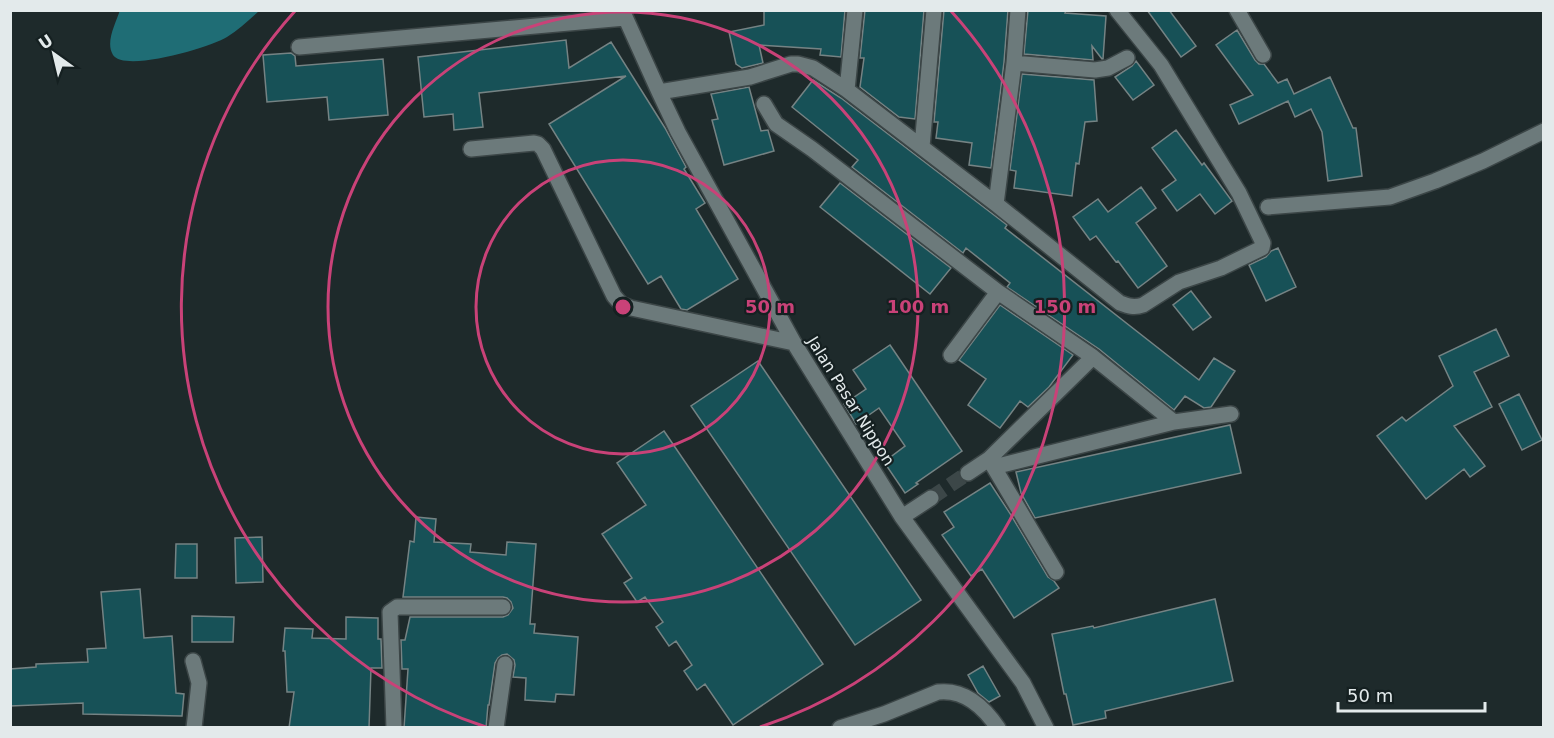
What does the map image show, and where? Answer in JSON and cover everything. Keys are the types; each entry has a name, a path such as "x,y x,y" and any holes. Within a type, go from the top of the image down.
{"street":[{"path":"847,90 855,10"},
{"path":"922,147 934,10"},
{"path":"996,204 1014,63 1018,10"},
{"path":"659,92 750,77 791,64 813,68 847,90 922,147 1120,303 1128,307 1136,307 1187,278 1221,268 1262,248 1263,243 1239,193 1161,65 1117,10"},
{"path":"1237,10 1263,55"},
{"path":"299,47 624,14"},
{"name":"Jalan Pasar Nippon","path":"624,14 678,132 794,344 902,517 1023,683 1046,728"},
{"path":"1014,63 1095,70 1108,68 1127,58"},
{"path":"764,104 776,124 998,292 1093,357 1174,422"},
{"path":"1268,207 1390,197 1435,182 1544,131"},
{"path":"471,149 534,143 543,149 614,296 621,304 794,344"},
{"path":"951,355 998,292"},
{"path":"992,463 1093,357"},
{"path":"968,473 992,463 1174,422 1231,414"},
{"path":"992,463 1056,572"},
{"path":"902,517 931,498"},
{"path":"394,728 390,612 397,607 503,607"},
{"path":"193,661 199,683 194,728"},
{"path":"496,728 505,664"},
{"path":"840,728 884,714 938,692 946,692 963,696 977,704 998,728"}],"water":[{"path":"120,10 259,11 227,37 204,47 168,57 134,61 121,60 113,55 111,50 112,32"}],"building":[{"path":"764,10 845,10 841,57 820,55 821,49 759,45 763,63 742,68 736,64 729,32 764,25"},
{"path":"865,10 924,10 915,119 899,117 860,87 864,58 860,58"},
{"path":"944,10 1008,10 991,168 969,165 972,143 936,138 938,122 934,122"},
{"path":"1028,10 1066,10 1065,13 1106,16 1103,59 1092,46 1093,60 1024,54"},
{"path":"1147,10 1169,10 1196,46 1181,57"},
{"path":"1237,30 1255,60 1259,64 1264,64 1278,83 1287,79 1294,94 1330,77 1353,128 1356,128 1362,176 1328,181 1322,132 1311,109 1295,117 1288,101 1239,124 1230,105 1253,95 1216,45"},
{"path":"566,40 569,68 611,42 665,128 686,167 684,169 705,203 696,209 738,279 687,310 681,309 661,276 648,284 549,124 626,76 479,93 483,127 454,130 453,114 424,117 418,57"},
{"path":"291,53 295,56 296,66 383,59 388,115 329,120 327,97 267,102 263,55"},
{"path":"1136,61 1154,85 1133,100 1115,77"},
{"path":"1022,74 1094,80 1097,121 1085,122 1072,196 1014,188 1016,171 1010,170"},
{"path":"813,80 841,98 1007,225 1005,228 1199,380 1214,358 1235,371 1211,407 1204,408 1185,396 1174,410 1099,349 1007,287 1010,283 966,248 963,253 852,167 858,160 792,107"},
{"path":"749,87 761,131 768,130 774,151 724,165 712,120 718,119 711,94"},
{"path":"1176,130 1232,201 1215,214 1200,194 1177,211 1162,190 1176,180 1152,148"},
{"path":"840,183 951,268 930,294 820,207"},
{"path":"1141,187 1156,208 1136,223 1167,266 1138,288 1096,236 1090,240 1073,217 1098,199 1108,212"},
{"path":"1278,248 1296,287 1266,301 1249,265"},
{"path":"1191,291 1211,317 1193,330 1173,305"},
{"path":"1000,305 1073,355 1049,387 1028,407 1020,401 1000,428 968,405 986,379 959,360"},
{"path":"1496,329 1509,356 1474,372 1492,407 1454,426 1485,466 1470,477 1464,469 1426,499 1377,436 1402,417 1406,421 1453,386 1439,356"},
{"path":"890,345 962,451 905,493 884,462 905,446 879,408 856,424 844,404 866,389 853,370"},
{"path":"758,361 921,600 855,645 691,406"},
{"path":"1519,394 1542,440 1522,450 1499,404"},
{"path":"1230,425 1241,473 1035,518 1021,493 1016,472"},
{"path":"664,431 823,664 733,725 705,684 697,690 684,671 692,665 676,641 669,646 656,627 663,622 645,597 637,602 624,583 632,578 602,534 646,505 617,463"},
{"path":"990,483 1048,577 1059,588 1014,618 982,569 971,576 942,535 954,527 944,512"},
{"path":"416,517 436,519 434,542 471,544 470,552 506,555 507,542 536,544 530,624 535,624 534,633 578,637 574,695 556,694 555,702 525,700 526,678 513,677 514,660 507,654 498,658 495,663 486,728 404,728 408,669 402,669 401,640 405,640 410,617 503,617 508,615 513,608 511,602 503,597 403,597 410,541 414,542"},
{"path":"262,537 263,582 236,583 235,538"},
{"path":"176,544 197,544 197,578 175,578"},
{"path":"140,589 144,638 172,636 176,693 184,694 182,716 83,714 83,703 10,706 10,669 36,667 36,664 88,662 87,649 106,648 101,592"},
{"path":"1215,599 1233,681 1105,711 1106,718 1073,725 1052,634 1093,626 1094,628"},
{"path":"192,616 234,617 233,642 192,642"},
{"path":"346,617 378,618 382,668 371,668 369,728 289,728 294,692 287,692 285,651 283,651 285,628 313,629 312,638 346,639"},
{"path":"983,666 1000,696 989,702 978,693 968,675"}],"tunnel":[{"path":"931,498 968,473"}]}
